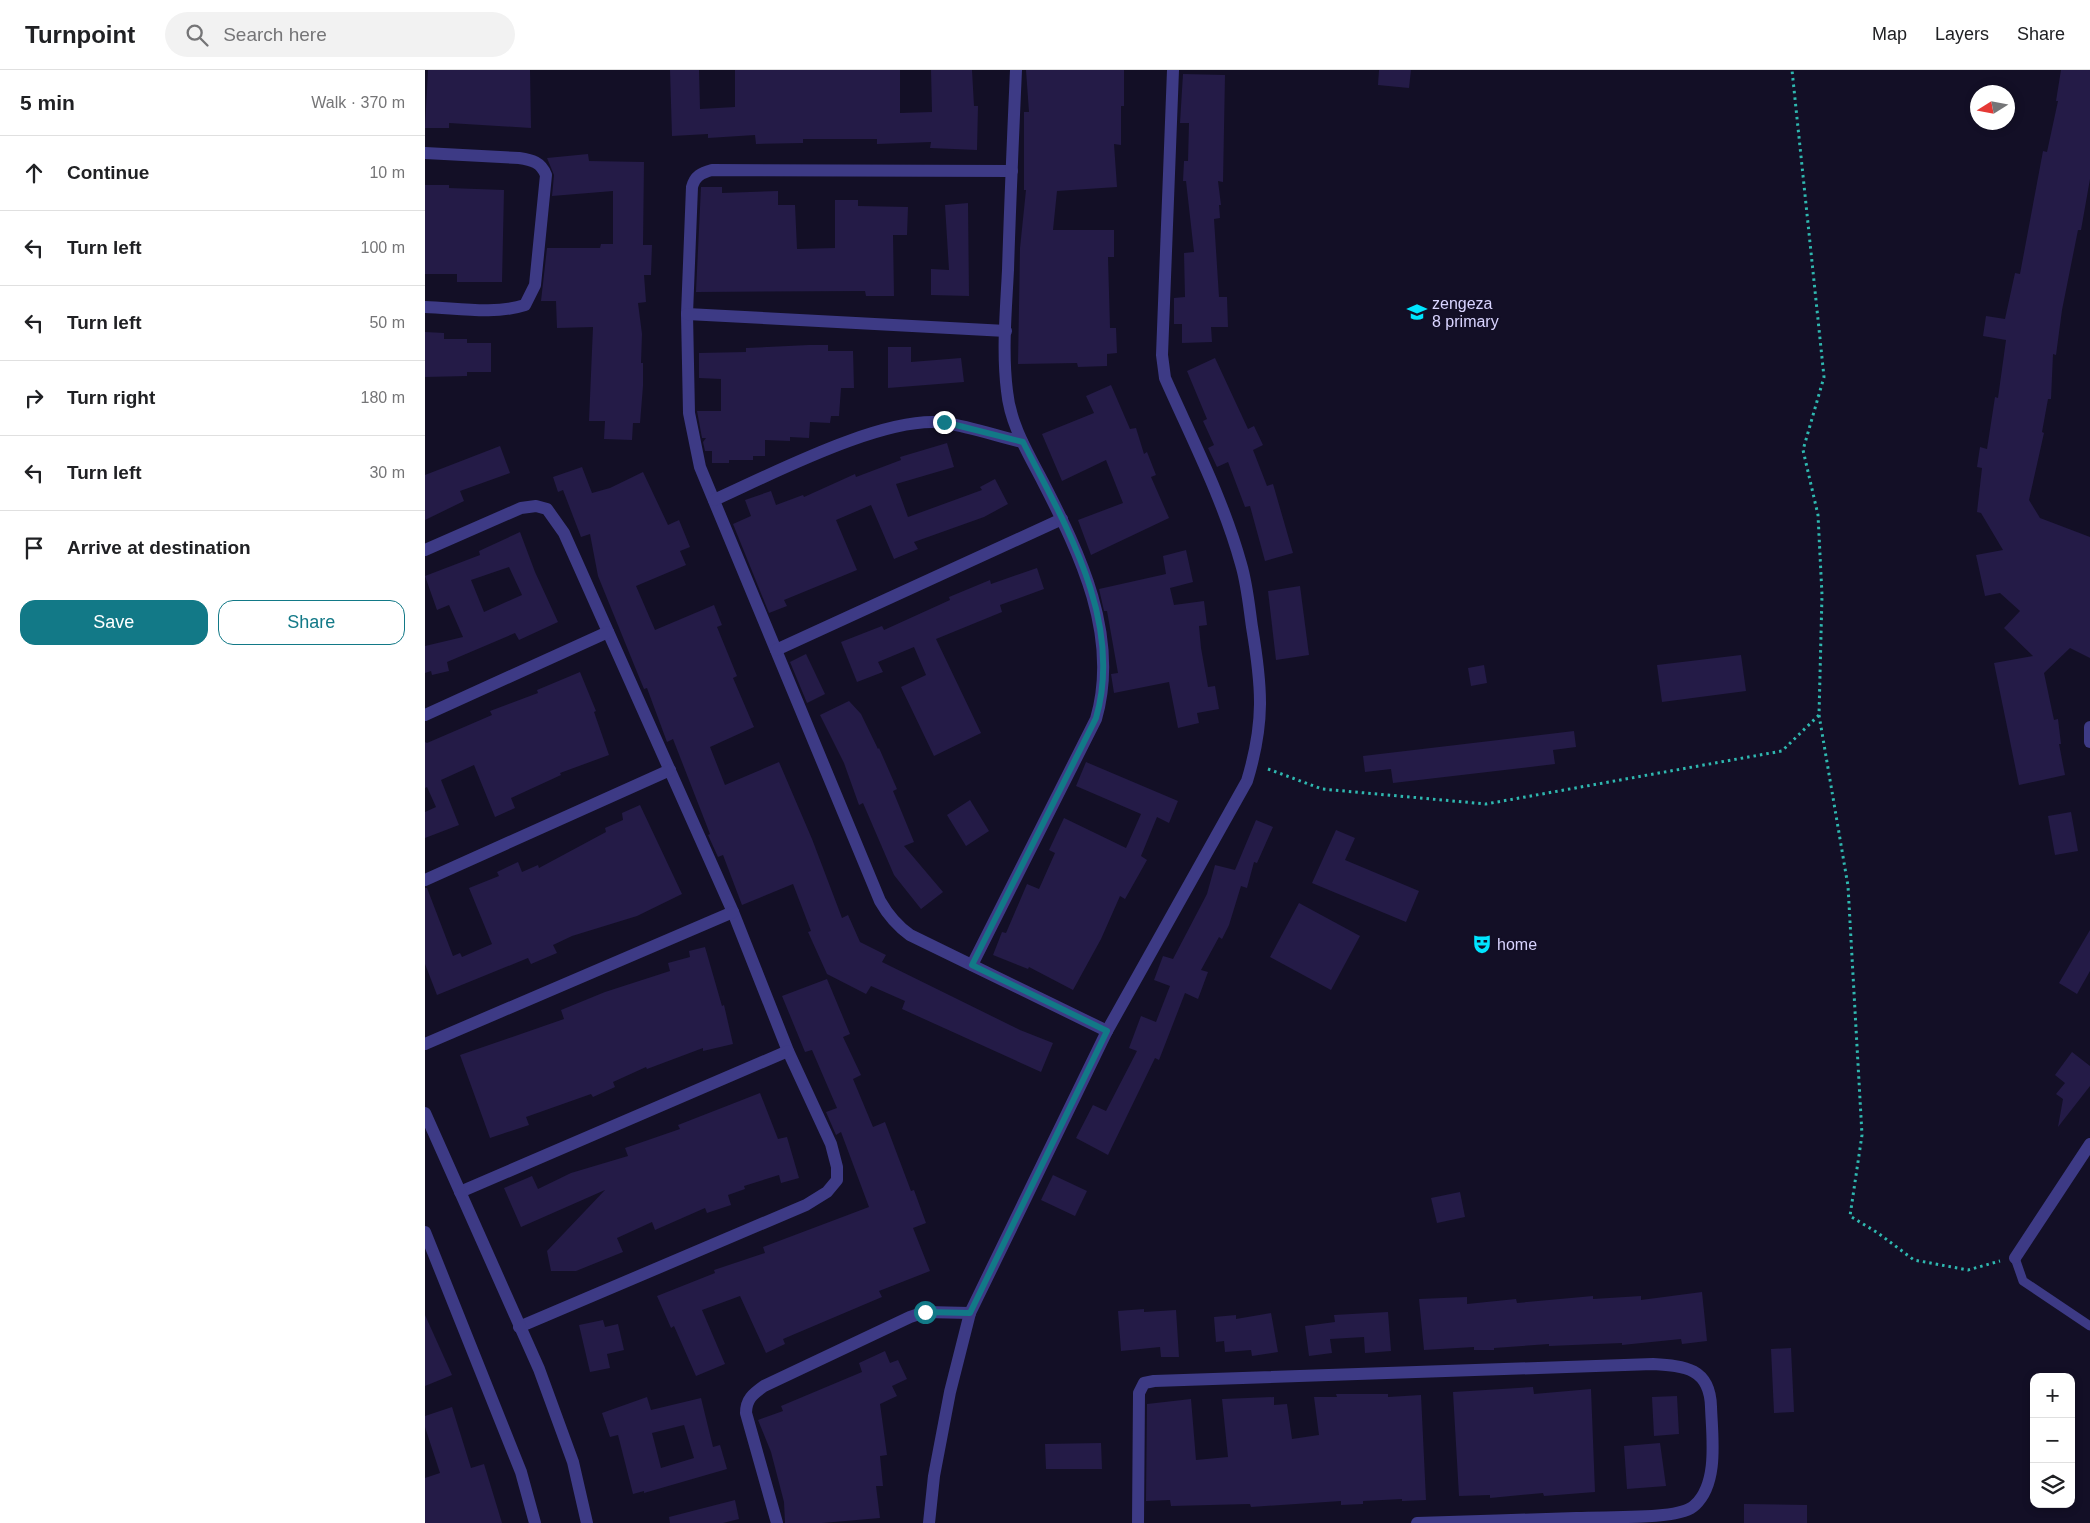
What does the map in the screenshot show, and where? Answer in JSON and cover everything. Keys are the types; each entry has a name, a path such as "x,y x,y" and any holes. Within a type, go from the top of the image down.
{"street":[{"path":"972,965 1096,718 1103,695 1105,672 1095,602 1062,519 1012,417 1007,392 1006,331 1016,70"},
{"path":"929,1523 934,1476 950,1392 970,1313 1107,1031 1247,780 1262,708 1258,661 1242,566 1225,513 1165,378 1163,363 1173,70"},
{"path":"425,153 532,160 543,166 546,175 535,285 525,305 511,310 425,307"},
{"path":"1012,171 712,170 702,173 694,179 692,187 687,314 690,421 700,467 713,500 880,901 889,917 897,927 910,935 1107,1031"},
{"path":"687,314 1006,331"},
{"path":"713,500 836,447 899,425 944,422 1023,442"},
{"path":"425,550 521,508 536,506 547,509 563,533 609,632 733,912 789,1051 831,1144 837,1167 837,1180 827,1192 805,1205 519,1327"},
{"path":"776,650 1062,519"},
{"path":"425,715 609,632"},
{"path":"2090,727 2090,742"},
{"path":"425,880 670,770"},
{"path":"425,1044 733,912"},
{"path":"460,1192 789,1051"},
{"path":"425,1113 539,1369 573,1462 587,1523"},
{"path":"2015,1258 2090,1144"},
{"path":"425,1232 521,1472 535,1523"},
{"path":"777,1523 746,1413 746,1404 752,1394 764,1386 911,1317 925,1312 970,1313"},
{"path":"1138,1523 1139,1393 1144,1384 1154,1381 1653,1364 1679,1366 1694,1371 1702,1377 1707,1386 1711,1399 1712,1441 1709,1478 1705,1492 1695,1505 1687,1510 1641,1516 1417,1523"}],"lane":[{"path":"2015,1258 2023,1281 2090,1326"}],"path":[{"path":"1792,70 1824,377 1803,450 1818,515 1822,595 1819,715 1849,896 1862,1135 1849,1216 1878,1233 1914,1260 1968,1270 2015,1258"},
{"path":"1252,763 1322,789 1486,804 1782,751 1819,715"}],"building":[{"path":"428,70 530,70 531,128 449,123 449,128 425,128"},
{"path":"670,70 699,70 700,109 735,107 735,70 900,70 900,113 932,112 931,70 972,70 974,106 978,106 977,150 930,148 931,142 877,144 877,139 803,139 803,143 756,144 755,135 708,138 708,134 672,136"},
{"path":"1026,70 1124,70 1124,106 1121,106 1121,145 1114,144 1117,187 1057,191 1053,230 1114,230 1114,257 1108,257 1110,328 1116,328 1117,353 1107,354 1107,366 1078,367 1077,363 1018,364 1020,248 1026,190 1024,190 1024,112 1029,112"},
{"path":"1379,70 1411,70 1409,88 1378,85"},
{"path":"2061,70 2090,70 2090,179 2081,230 2078,230 2062,310 2056,355 2053,354 2051,399 2048,399 2042,432 2044,433 2029,500 2040,518 2090,537 2090,658 2070,648 2044,673 2054,720 2058,719 2061,744 2059,744 2065,775 2019,785 1994,663 2033,656 2004,628 2020,611 2000,593 1985,596 1976,555 2003,550 1981,513 1977,512 1982,468 1977,467 1980,447 1987,449 1995,397 1998,398 2006,340 1983,336 1986,316 2005,319 2015,273 2020,274 2043,151 2047,152 2058,101 2056,101"},
{"path":"1183,74 1225,75 1223,182 1218,181 1221,205 1219,205 1220,218 1214,219 1219,297 1227,297 1228,327 1211,327 1212,342 1182,343 1182,324 1174,324 1174,298 1185,297 1184,253 1194,252 1186,181 1183,181 1184,161 1188,161 1189,123 1180,123"},
{"path":"588,154 589,161 644,162 643,245 652,245 651,275 644,275 646,302 638,303 642,334 641,363 643,363 643,386 640,423 633,423 632,440 604,439 605,421 589,421 593,327 557,328 556,301 541,301 547,248 600,248 601,244 613,244 613,191 552,196 554,175 547,158"},
{"path":"425,185 449,185 449,188 504,190 502,282 457,282 457,274 425,274"},
{"path":"701,187 722,187 722,193 778,191 778,205 795,205 797,249 835,248 835,200 858,200 858,206 908,207 907,235 893,235 894,296 866,296 865,291 696,292"},
{"path":"968,203 969,296 931,295 931,269 949,270 945,205"},
{"path":"425,332 444,333 444,339 467,339 467,343 491,343 491,372 467,372 467,376 425,377"},
{"path":"828,345 828,351 853,351 854,388 841,388 839,416 831,416 830,423 810,422 809,438 790,437 790,441 765,440 765,456 753,456 753,460 729,460 729,463 712,463 712,451 705,451 703,442 706,438 702,438 697,411 721,411 721,379 699,378 699,353 746,352 746,348"},
{"path":"888,347 911,347 911,362 961,358 964,382 888,388"},
{"path":"1215,358 1248,429 1254,426 1263,445 1253,450 1267,486 1273,484 1293,553 1265,561 1250,506 1245,507 1228,462 1217,467 1208,448 1214,445 1203,421 1207,419 1187,371"},
{"path":"1111,385 1130,429 1136,428 1144,454 1147,452 1156,475 1151,477 1169,518 1091,555 1078,520 1123,503 1106,460 1062,481 1042,434 1094,413 1086,396"},
{"path":"947,443 954,467 896,484 908,517 982,490 980,487 995,479 1008,504 984,517 914,542 918,549 894,559 871,505 836,520 857,570 784,600 787,606 769,613 733,524 751,516 745,500 771,491 776,505 803,495 804,497 855,474 856,477 901,460 900,457"},
{"path":"500,446 510,473 460,491 464,501 425,520 425,475"},
{"path":"582,467 592,493 610,488 643,472 668,525 679,520 690,547 680,551 686,565 636,586 655,630 714,605 722,625 717,627 737,676 733,678 754,727 710,747 725,785 779,762 812,839 842,918 848,915 860,942 886,955 882,962 1020,1030 1053,1043 1041,1072 902,1009 905,1001 871,986 866,994 827,974 808,932 811,931 793,884 742,905 723,855 718,857 708,835 710,834 673,739 667,742 647,688 644,689 637,672 598,576 590,534 581,537 563,490 558,492 553,477"},
{"path":"520,532 535,572 558,622 519,640 515,633 447,662 449,671 432,675 431,671 425,673 425,646 463,637 449,605 437,610 425,576 480,555 479,551","holes":["509,567 522,595 484,612 471,580"]},
{"path":"1186,550 1193,582 1170,588 1174,605 1204,601 1207,625 1199,626 1201,648 1208,687 1215,686 1219,709 1197,713 1199,723 1178,728 1169,682 1114,693 1111,674 1118,673 1107,611 1104,611 1099,589 1166,574 1163,556"},
{"path":"1037,568 1044,589 1000,605 1002,612 936,639 981,733 934,756 901,687 926,675 914,647 878,662 883,672 857,682 841,642 882,626 884,630 950,600 949,597 990,580 991,584"},
{"path":"1300,586 1309,655 1276,660 1268,591"},
{"path":"806,654 825,694 807,703 790,662"},
{"path":"1741,655 1746,691 1662,702 1657,665"},
{"path":"1484,665 1487,683 1471,686 1468,668"},
{"path":"580,672 596,711 594,712 609,755 560,773 561,775 511,798 515,808 495,817 474,765 441,780 459,825 425,838 425,812 436,807 427,787 425,788 425,742 427,743 492,715 490,711 538,693 537,690"},
{"path":"849,701 861,714 879,748 897,789 893,791 914,842 904,846 943,892 921,909 894,875 863,803 859,805 844,763 820,715"},
{"path":"1574,731 1576,747 1553,750 1555,764 1393,783 1391,769 1365,772 1363,756"},
{"path":"1086,762 1178,801 1169,823 1157,817 1141,856 1147,860 1125,899 1120,896 1101,939 1073,990 1029,967 1028,969 993,955 1002,932 1006,933 1027,884 1039,889 1055,853 1049,850 1064,818 1126,848 1141,814 1076,786"},
{"path":"970,800 989,831 966,846 947,815"},
{"path":"640,805 682,894 637,916 572,936 553,945 557,953 531,964 528,958 437,995 425,964 425,888 427,888 453,956 460,953 462,957 492,944 469,888 499,876 497,872 518,862 522,872 538,865 539,868 606,832 605,828 623,820 622,813"},
{"path":"2071,812 2078,851 2055,855 2048,816"},
{"path":"1256,820 1273,827 1257,863 1254,862 1247,888 1241,886 1229,925 1222,939 1219,937 1201,970 1208,972 1198,999 1185,993 1159,1060 1155,1058 1108,1155 1076,1138 1093,1105 1106,1111 1137,1051 1129,1048 1141,1016 1156,1022 1170,986 1154,980 1163,956 1173,959 1207,894 1215,865 1235,870"},
{"path":"1336,830 1355,838 1345,860 1419,891 1406,922 1312,883"},
{"path":"1299,903 1360,936 1331,990 1270,957"},
{"path":"2090,930 2090,971 2077,994 2059,983"},
{"path":"705,947 722,1006 724,1005 733,1044 703,1051 703,1048 647,1069 646,1067 613,1082 615,1087 593,1097 591,1094 526,1117 529,1125 490,1138 460,1055 564,1019 561,1010 605,992 670,971 668,963 690,957 689,951"},
{"path":"827,979 850,1034 843,1037 861,1075 853,1079 873,1127 885,1122 911,1191 914,1190 926,1223 913,1228 930,1271 879,1291 882,1297 783,1339 785,1344 766,1353 740,1296 702,1310 725,1364 696,1376 674,1326 671,1328 657,1296 715,1273 714,1270 765,1253 763,1247 869,1207 841,1132 836,1135 826,1112 837,1108 812,1050 805,1052 782,996"},
{"path":"2072,1052 2090,1066 2090,1086 2058,1127 2063,1099 2056,1094 2065,1083 2055,1075"},
{"path":"760,1093 778,1139 787,1137 799,1178 781,1183 779,1175 744,1186 745,1189 728,1195 731,1205 707,1213 705,1208 655,1230 652,1222 617,1238 623,1252 576,1271 551,1271 547,1251 605,1190 521,1227 504,1188 532,1176 538,1189 571,1173 628,1156 625,1148 680,1129 678,1125"},
{"path":"1053,1175 1087,1191 1075,1216 1041,1200"},
{"path":"1460,1192 1465,1217 1437,1223 1431,1198"},
{"path":"1702,1292 1707,1341 1682,1344 1681,1339 1622,1345 1622,1343 1549,1346 1549,1344 1494,1348 1494,1350 1474,1350 1474,1347 1424,1350 1419,1299 1467,1297 1467,1304 1516,1299 1517,1303 1593,1296 1593,1299 1641,1296 1641,1300"},
{"path":"1144,1309 1144,1312 1176,1310 1179,1357 1161,1357 1160,1347 1121,1351 1118,1311"},
{"path":"1388,1312 1391,1351 1365,1353 1364,1337 1330,1339 1332,1353 1309,1356 1305,1326 1335,1322 1334,1315"},
{"path":"1271,1313 1278,1352 1252,1356 1251,1350 1225,1352 1224,1341 1216,1342 1214,1317 1236,1315 1236,1319"},
{"path":"425,1315 452,1375 425,1386"},
{"path":"603,1320 605,1327 618,1324 624,1350 607,1354 610,1368 590,1372 579,1325"},
{"path":"1791,1348 1794,1412 1774,1413 1771,1349"},
{"path":"885,1351 890,1363 898,1360 907,1379 892,1386 897,1396 880,1404 887,1455 880,1456 883,1486 876,1486 880,1518 822,1523 785,1523 784,1502 771,1452 758,1420 783,1411 781,1406 862,1372 859,1363"},
{"path":"1533,1387 1534,1394 1591,1389 1595,1492 1544,1496 1543,1493 1490,1498 1490,1495 1459,1496 1453,1392"},
{"path":"1336,1394 1388,1394 1388,1397 1421,1395 1426,1500 1363,1501 1363,1504 1341,1505 1341,1501 1251,1507 1250,1504 1171,1506 1170,1500 1146,1501 1147,1404 1191,1399 1196,1460 1228,1457 1222,1399 1274,1397 1274,1405 1287,1404 1292,1439 1319,1435 1314,1397 1337,1397"},
{"path":"1677,1396 1679,1434 1654,1436 1652,1397"},
{"path":"647,1397 651,1410 701,1398 713,1447 720,1445 727,1469 644,1493 644,1491 633,1494 618,1435 610,1437 602,1413","holes":["684,1425 694,1458 661,1468 652,1433"]},
{"path":"452,1407 471,1468 484,1464 502,1523 425,1523 425,1478 440,1473 425,1427 425,1416"},
{"path":"1101,1443 1102,1469 1046,1469 1045,1444"},
{"path":"1660,1443 1666,1486 1627,1489 1624,1446"},
{"path":"735,1500 739,1519 723,1523 670,1523 669,1517"},
{"path":"1744,1504 1807,1505 1807,1523 1744,1523"}],"place":[{"name":"zengeza 8 primary","path":"1417,312"},
{"name":"home","path":"1482,944"}],"route":[{"path":"925,1312 970,1313 1107,1031 972,965 1096,718 1103,695 1105,672 1095,602 1062,519 1023,442 944,422"}]}
